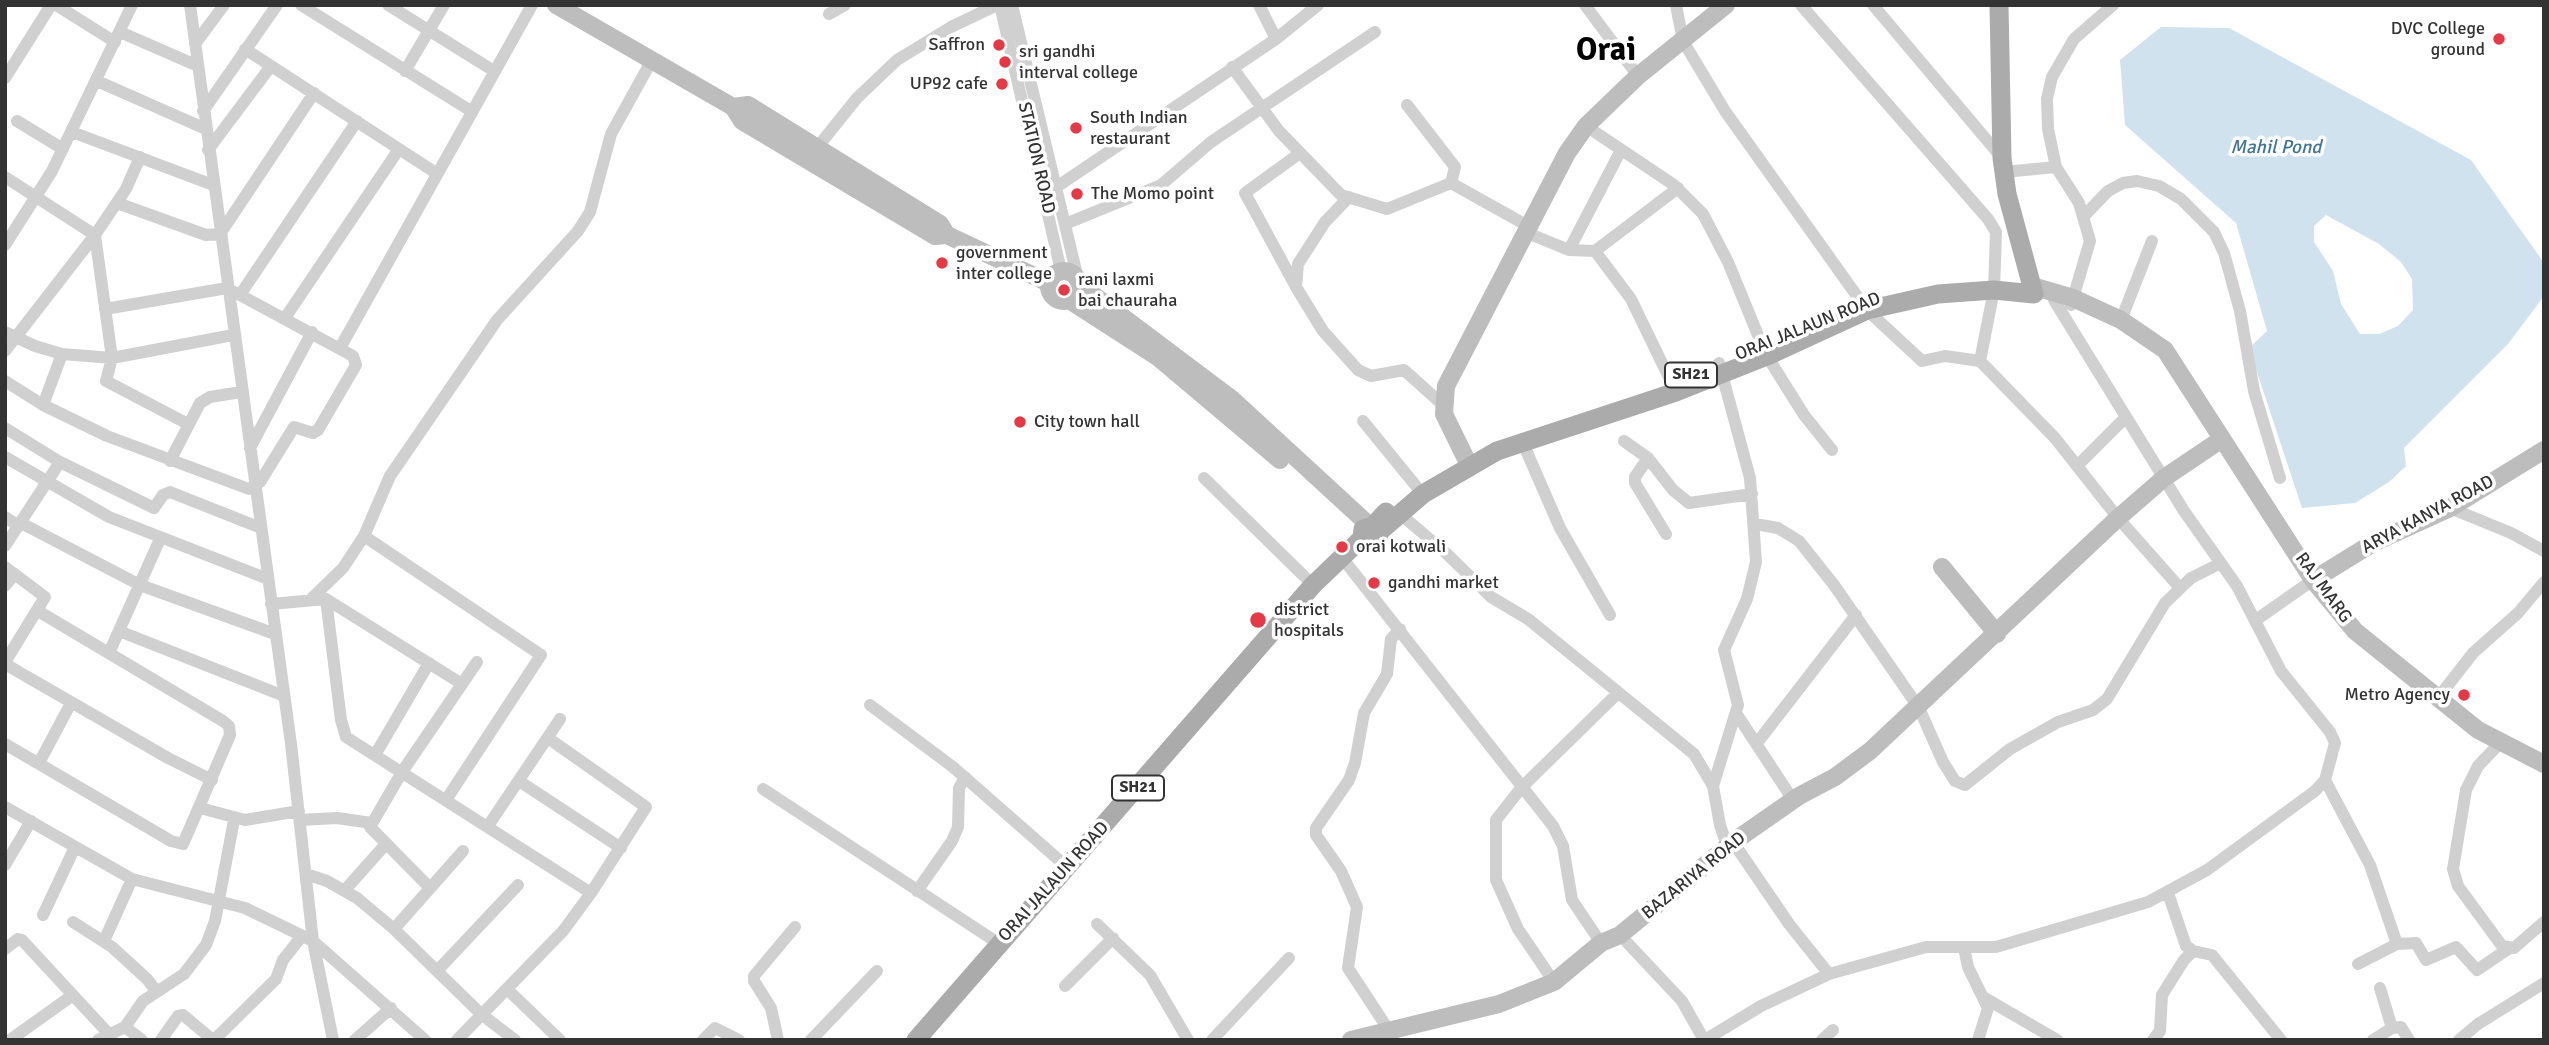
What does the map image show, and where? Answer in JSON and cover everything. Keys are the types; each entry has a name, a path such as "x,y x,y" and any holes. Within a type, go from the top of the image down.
{"main road":[{"path":"1999,5 2003,165 2033,290"},
{"name":"ORAI JALAUN ROAD","path":"1369,533 1466,460 1675,387 1765,351 1864,306 1994,286 2033,290"},
{"name":"ORAI JALAUN ROAD","path":"916,1040 998,943 1314,585 1416,485 1466,460 1496,441 1600,414"},
{"path":"927,1040 1347,564 1369,533"}],"street":[{"path":"5,78 54,5 118,37 198,66"},
{"path":"6,242 36,198 63,149 132,5"},
{"path":"195,44 224,5"},
{"path":"203,111 277,5"},
{"path":"302,5 471,111"},
{"path":"388,5 494,71"},
{"path":"405,71 444,5"},
{"path":"340,348 532,5"},
{"path":"556,5 733,107 748,105 814,152 940,224 947,234 1067,279 1233,400 1369,533"},
{"path":"830,15 845,5"},
{"path":"814,152 857,98 897,60 951,27 999,5"},
{"name":"STATION ROAD","path":"999,5 1067,279"},
{"name":"STATION ROAD","path":"1012,5 1058,186 1065,224 1067,279"},
{"path":"1259,5 1276,39"},
{"path":"1058,186 1276,39 1318,5"},
{"path":"1585,5 1638,76"},
{"path":"1676,5 1683,41 1756,156 1864,306 1922,361 1945,356 1980,361 2020,399 2180,588"},
{"path":"1466,460 1448,425 1443,405 1446,386 1567,153 1586,125 1638,76 1726,5"},
{"path":"1801,5 1988,219 1996,232 1994,286 1980,361"},
{"path":"1873,5 2003,165 2056,167"},
{"path":"1620,936 1682,1000 1705,1040 1761,1006 1829,974 1926,947 1996,947 2111,915 2168,893 2207,870 2315,791 2325,780 2335,743 2330,732 2281,671 2237,586 2219,564 2126,417 2066,301 2090,241 2079,203 2056,167 2048,129 2047,99 2052,78 2074,40 2113,5"},
{"path":"188,6 284,696 306,874 308,939 333,1040"},
{"path":"1065,224 1161,185 1211,142 1375,32"},
{"path":"245,49 436,173"},
{"path":"312,598 343,568 364,536 382,490 405,452 497,320 562,253 590,212 611,134 652,60"},
{"path":"208,150 271,66"},
{"path":"1232,67 1262,110 1341,195 1387,209 1451,183"},
{"path":"97,81 206,129"},
{"path":"220,234 314,93"},
{"path":"1406,105 1455,167 1451,183"},
{"path":"17,121 63,149"},
{"path":"240,295 357,121"},
{"path":"1586,125 1678,188 1703,214 1728,262 1765,351 1798,405 1832,450"},
{"path":"72,132 213,185"},
{"path":"285,318 399,149"},
{"path":"1569,250 1621,149"},
{"path":"1300,153 1245,192 1296,287 1323,331 1358,370 1371,376 1404,370 1443,405"},
{"path":"5,351 10,335 95,235 117,203 140,157"},
{"path":"5,177 95,235"},
{"path":"2084,216 2108,191 2123,183 2137,181 2159,186 2181,199 2214,232 2224,253 2240,311 2254,391 2280,478"},
{"path":"1451,183 1527,229 1569,250 1595,251 1678,188"},
{"path":"1296,287 1298,264 1325,222 1349,197"},
{"path":"117,203 206,235 220,234"},
{"path":"95,235 111,358 106,381 188,424"},
{"path":"2121,320 2152,240"},
{"path":"1595,251 1631,299 1675,387"},
{"path":"1067,279 1077,294 1069,300"},
{"path":"1067,279 1055,298 1069,300 1159,358 1369,533"},
{"path":"105,309 227,288 353,356 356,365 318,430 313,433 294,427 255,488"},
{"path":"2033,290 2121,320 2165,350"},
{"path":"2066,301 2165,350"},
{"path":"250,448 312,332"},
{"path":"10,335 62,354 111,358 233,335"},
{"name":"RAJ MARG","path":"2165,350 2313,580 2355,631 2499,744 2544,764"},
{"path":"43,405 62,354"},
{"path":"1713,786 1736,713 1737,696 1724,650 1753,579 1755,524 1752,494 1721,369"},
{"path":"5,381 43,405 107,436 242,488 255,488"},
{"path":"170,461 204,399 241,392"},
{"path":"2077,466 2126,417"},
{"path":"1363,421 1416,485"},
{"path":"5,428 60,462 154,508 163,495 170,492 261,528"},
{"name":"BAZARIYA ROAD","path":"1351,1040 1401,1031 1500,1004 1554,982 1601,943 1620,936 1730,844 1793,800 1852,765 1919,708 2118,518 2164,478 2222,439"},
{"path":"1522,441 1560,528 1610,615"},
{"path":"1624,441 1648,458 1673,490 1689,503 1752,494"},
{"path":"5,457 46,483 160,539 268,579"},
{"name":"ARYA KANYA ROAD","path":"2313,580 2373,543 2450,508 2541,457"},
{"path":"1648,458 1638,471 1635,483 1666,534"},
{"path":"5,546 60,462"},
{"path":"1204,478 1314,585"},
{"path":"2450,508 2511,533 2544,551"},
{"path":"1399,513 1446,553 1491,597 1528,619 1694,754 1713,786 1720,825 1730,844 1829,974"},
{"path":"5,517 140,585 275,634"},
{"path":"1755,524 1788,532 1799,541 1856,615 1919,708 1943,762 1955,781 1961,785 1972,783 2010,749 2058,722 2093,710 2107,699 2120,682 2152,622 2180,588 2191,578 2219,564"},
{"path":"364,536 541,655 446,800"},
{"path":"109,653 160,539"},
{"path":"1347,564 1400,628 1559,836 1572,900 1601,943"},
{"path":"1942,567 1997,634"},
{"path":"5,586 10,571 45,597 5,663 71,703 212,780"},
{"path":"2256,620 2313,580"},
{"path":"2438,698 2473,653 2518,613 2544,582"},
{"path":"271,604 312,598 326,599 462,684"},
{"path":"326,599 343,733 591,893"},
{"path":"5,744 178,844 186,840 230,735 229,726 38,611"},
{"path":"1757,743 1856,615"},
{"path":"1400,628 1391,639 1387,674 1364,713 1355,763 1349,780 1316,828 1316,835 1341,871 1357,907 1348,968 1401,1031"},
{"path":"119,631 284,696"},
{"path":"430,888 372,831 372,823 402,772 477,662"},
{"path":"374,755 429,663"},
{"path":"1554,982 1518,929 1496,880 1496,820 1521,788 1617,694"},
{"path":"39,763 71,703"},
{"path":"870,705 965,778 1067,867"},
{"path":"1736,713 1793,800"},
{"path":"488,826 561,719"},
{"path":"457,1040 563,931 645,810 644,803 548,738"},
{"path":"2499,744 2478,766 2466,790 2453,869 2458,886 2492,934 2508,949"},
{"path":"916,891 952,841 958,828 959,788 965,778"},
{"path":"2325,780 2370,865 2397,944"},
{"path":"519,781 621,848"},
{"path":"763,789 998,943"},
{"path":"5,807 132,878 245,908 308,939 425,1040"},
{"path":"200,808 234,820 299,815 372,823"},
{"path":"5,948 18,939 22,940 72,995 103,1037 125,1027 131,1013 184,974 199,958 206,945 219,900 234,820"},
{"path":"5,865 31,821"},
{"path":"345,890 386,845"},
{"path":"43,915 75,847"},
{"path":"394,929 463,850"},
{"path":"306,874 345,890 394,929 481,1014 515,1040"},
{"path":"104,941 132,878"},
{"path":"438,971 518,886"},
{"path":"2168,893 2181,935 2193,951 2212,955 2281,1040"},
{"path":"73,922 104,941 147,979 157,992"},
{"path":"2358,964 2397,944 2416,943 2426,960 2456,947 2477,970 2508,949 2514,948 2544,922"},
{"path":"1097,924 1150,975 1188,1040"},
{"path":"774,1038 771,1008 754,981 754,976 795,927"},
{"path":"1065,986 1113,938"},
{"path":"161,1040 178,1016 183,1015 213,1040 276,979 283,960 308,939"},
{"path":"1964,948 1968,967 1988,1008 1978,1040"},
{"path":"2161,1037 2162,995 2183,960 2193,951"},
{"path":"1212,1040 1289,958"},
{"path":"811,1040 877,971"},
{"path":"2459,1040 2478,1024 2544,983"},
{"path":"2380,988 2392,1028"},
{"path":"507,989 560,1040"},
{"path":"10,1040 72,995"},
{"path":"1983,996 2057,1040"},
{"path":"355,1040 391,1008"},
{"path":"125,1027 142,1040"},
{"path":"2373,1040 2392,1028 2400,1027 2409,1040"},
{"path":"704,1040 715,1028 739,1040"},
{"path":"1822,1040 1833,1030"}],"water":[{"name":"Mahil Pond","path":"2161,27 2229,28 2471,160 2544,263 2544,296 2508,344 2404,448 2406,466 2389,482 2355,503 2302,508 2249,348 2267,331 2236,223 2125,125 2120,60","holes":["2326,215 2379,244 2401,262 2412,279 2413,310 2398,326 2379,334 2360,334 2341,304 2333,271 2314,242 2314,226"]}],"place":[{"name":"DVC College ground","path":"2499,39"},
{"name":"Saffron","path":"999,45"},
{"name":"sri gandhi interval college","path":"1005,62"},
{"name":"UP92 cafe","path":"1002,84"},
{"name":"South Indian restaurant","path":"1076,128"},
{"name":"The Momo point","path":"1077,194"},
{"name":"government inter college","path":"942,263"},
{"name":"rani laxmi bai chauraha","path":"1064,290"},
{"name":"City town hall","path":"1020,422"},
{"name":"orai kotwali","path":"1342,547"},
{"name":"gandhi market","path":"1374,583"},
{"name":"district hospitals","path":"1258,620"},
{"name":"Metro Agency","path":"2464,695"}],"district":[{"name":"Orai","path":"1606,52"}]}
